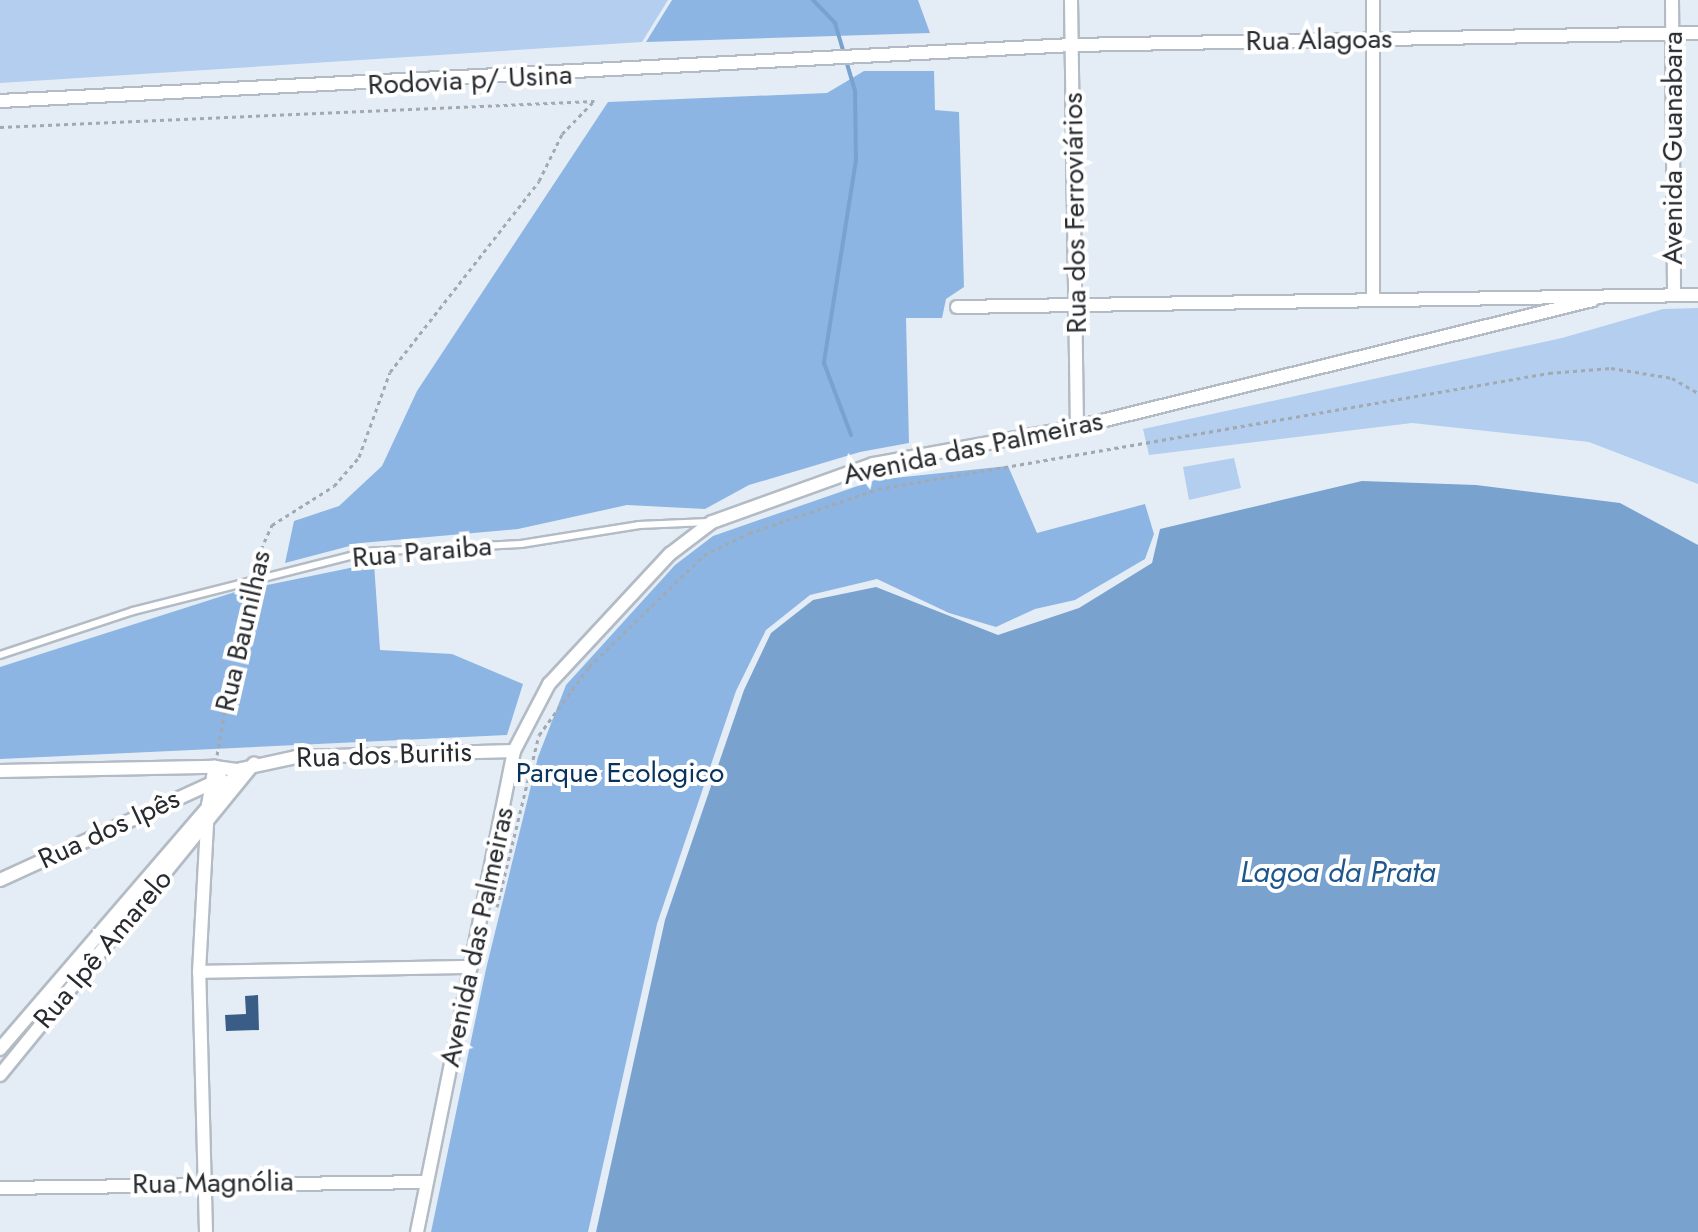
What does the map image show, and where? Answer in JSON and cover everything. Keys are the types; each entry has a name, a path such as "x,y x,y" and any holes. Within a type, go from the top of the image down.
{"street":[{"name":"Rua dos Ferroviários","path":"1071,0 1078,303 1077,427"},
{"path":"1373,0 1373,299"},
{"name":"Avenida Guanabara","path":"1672,0 1674,295"},
{"name":"Rua Alagoas","path":"940,51 1073,45 1698,33"},
{"name":"Rodovia p/ Usina","path":"0,101 585,74 940,51"},
{"path":"957,307 1373,299 1593,300 1698,295"},
{"name":"Avenida das Palmeiras","path":"417,1232 514,751 549,684 637,584 712,522 873,464 1077,427 1593,300"},
{"name":"Rua dos Buritis","path":"0,771 225,778 296,757 514,751"},
{"path":"206,1232 199,972 208,805 225,778 248,769"},
{"path":"207,824 225,778"},
{"name":"Rua dos Ipês","path":"0,880 225,778"},
{"name":"Rua Ipê Amarelo","path":"0,1049 208,805"},
{"name":"Rua Ipê Amarelo","path":"0,1075 207,824"},
{"path":"199,972 471,967"},
{"path":"13,1034 26,1043"},
{"name":"Rua Magnólia","path":"0,1188 203,1182 426,1182"}],"lane":[{"name":"Rua Paraiba","path":"0,655 77,627 249,578 366,552 521,544 639,525 712,522"}],"path":[{"name":"Rua Baunilhas","path":"0,127 594,101 562,134 539,181 390,372 359,457 334,486 272,525 249,578 225,778"},
{"path":"495,915 539,735 589,667 704,555 749,533 878,489 1549,373 1611,368 1672,378 1698,393"}],"shaded area":[{"path":"0,0 668,0 642,42 0,83"},
{"path":"1698,308 1698,484 1589,442 1412,423 1149,455 1143,429 1562,338 1663,309"},
{"path":"1234,458 1241,488 1189,500 1183,467"}],"green space":[{"path":"672,0 918,0 930,33 646,42"},
{"path":"864,71 934,71 935,110 959,112 964,287 946,299 942,318 906,318 909,443 860,452 749,485 705,509 627,505 518,529 361,543 285,563 294,521 339,506 382,466 417,391 608,102 827,93"},
{"name":"Parque Ecologico","path":"1008,466 1037,533 1145,504 1154,534 1145,559 1075,600 1035,609 996,627 949,613 877,579 810,595 766,630 736,691 657,924 588,1232 431,1232 486,969 538,757 566,685 675,565 713,536 875,480"},
{"path":"374,563 380,650 452,654 523,684 507,735 0,759 0,667 238,591"}],"water":[{"name":"Lagoa da Prata","path":"1362,481 1476,485 1620,503 1698,545 1698,1232 596,1232 665,920 744,690 771,633 813,600 876,587 998,635 1079,608 1152,563 1160,529"}],"building":[{"path":"258,995 259,1030 226,1031 225,1015 246,1014 245,996"}],"waterway":[{"path":"813,0 835,23 855,91 856,160 824,363 851,435"}]}
